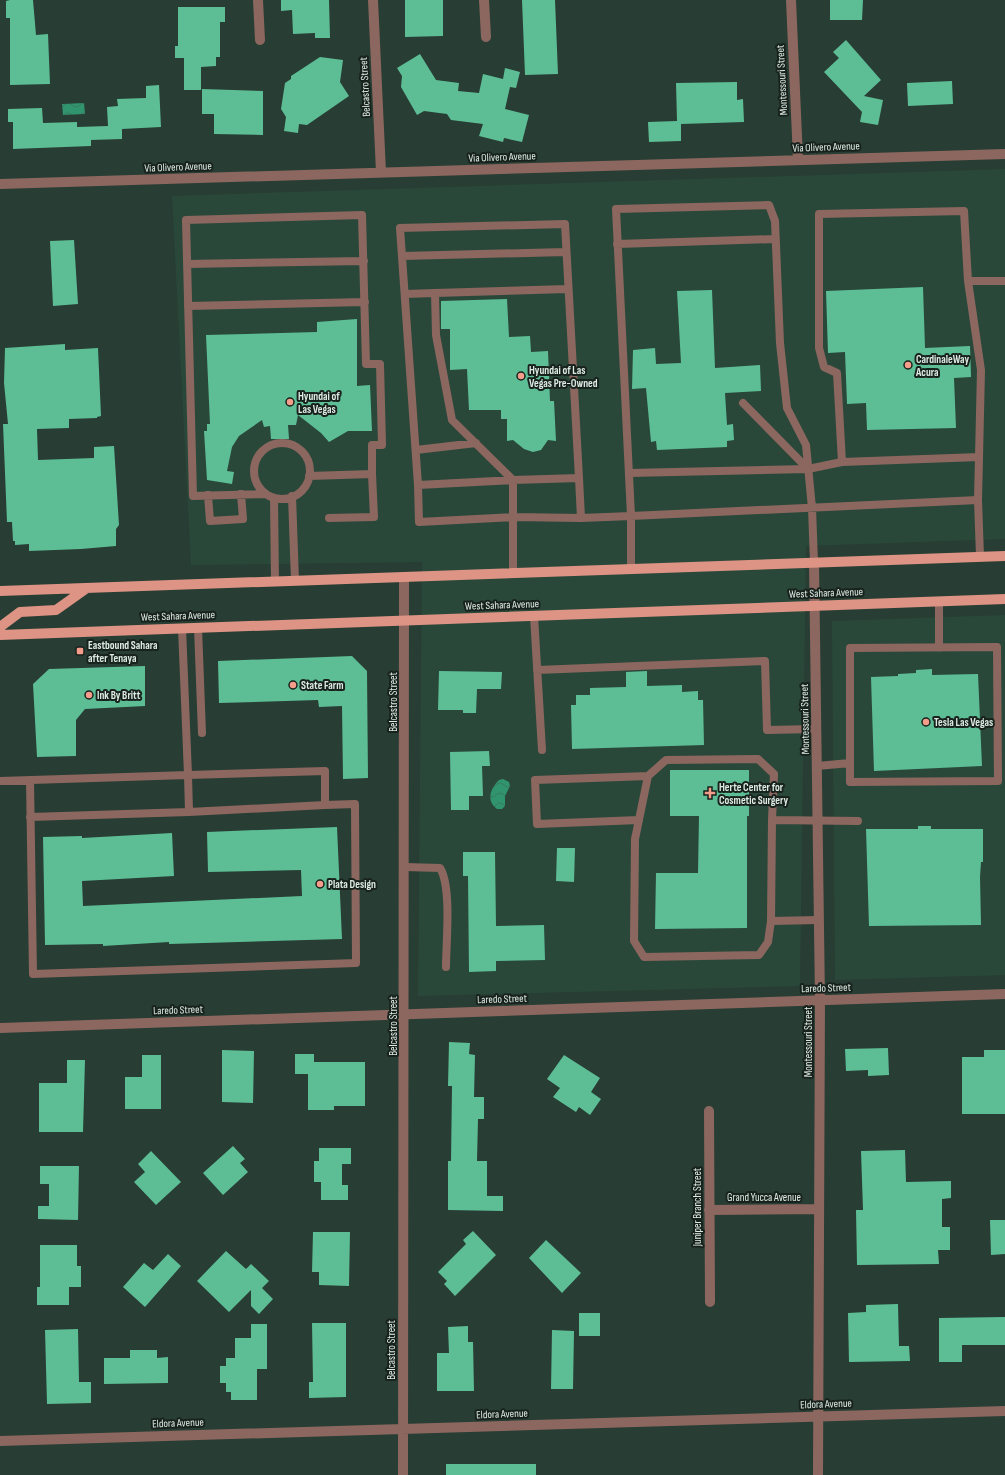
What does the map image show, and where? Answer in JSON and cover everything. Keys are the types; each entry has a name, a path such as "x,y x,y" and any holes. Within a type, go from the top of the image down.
{"main road":[{"path":"0,591 1005,556"},
{"path":"0,627 20,612 56,610 87,588"},
{"name":"West Sahara Avenue","path":"0,634 1005,599"}],"street":[{"path":"258,0 260,40"},
{"name":"Belcastro Street","path":"373,0 381,172"},
{"path":"484,0 486,37"},
{"name":"Montessouri Street","path":"791,0 798,159"},
{"name":"Via Olivero Avenue","path":"0,184 1005,154"},
{"name":"Montessouri Street","path":"814,562 816,605 820,1000 818,1475"},
{"name":"Belcastro Street","path":"403,1475 405,1015 404,577"},
{"name":"Laredo Street","path":"0,1028 1005,994"},
{"name":"Juniper Branch Street","path":"709,1111 710,1302"},
{"name":"Grand Yucca Avenue","path":"710,1210 819,1209"},
{"name":"Eldora Avenue","path":"0,1441 1005,1411"}],"lane":[{"path":"631,568 629,473 616,209 769,205 775,221 780,343 787,408 806,445 812,508 814,562"},
{"path":"842,462 836,373 824,367 819,348 819,214 964,211 968,281 981,370 978,500 980,556"},
{"path":"266,494 193,496 186,220 362,215 366,364 380,364 382,445 372,445 374,517 329,518"},
{"path":"581,518 565,224 400,228 416,450 419,522 513,517 581,518 978,500"},
{"path":"617,244 775,239"},
{"path":"402,256 566,252"},
{"path":"187,264 364,261"},
{"path":"968,281 1005,281"},
{"path":"405,294 568,289"},
{"path":"435,293 436,335 452,420 513,480 513,573"},
{"path":"188,306 365,302"},
{"path":"743,402 808,469"},
{"path":"416,450 476,443"},
{"path":"275,444 293,446 301,451 306,458 309,467 309,476 306,484 300,492 283,499 274,498 266,494 255,480 255,462 263,450 275,444"},
{"path":"629,473 808,469 842,462 979,457"},
{"path":"309,476 372,474"},
{"path":"418,485 579,478"},
{"path":"208,495 210,521 243,519 241,494"},
{"path":"292,496 295,581"},
{"path":"274,498 275,582"},
{"path":"939,601 939,648"},
{"path":"534,616 542,750"},
{"path":"182,628 189,812"},
{"path":"198,628 202,733"},
{"path":"997,647 998,781 850,782 850,763 850,648 997,647"},
{"path":"537,670 765,661 767,730 817,729"},
{"path":"758,759 774,774 771,921 768,942 759,955 644,957 634,941 635,839 639,820 648,776 666,760 758,759"},
{"path":"817,766 850,763"},
{"path":"0,781 188,774 325,771 325,805"},
{"path":"639,820 537,824 535,780 648,776"},
{"path":"30,780 30,817 33,974 356,963 355,804 189,812 30,817"},
{"path":"772,820 858,821"},
{"path":"405,867 440,868 444,874 446,893 446,967"},
{"path":"771,921 819,920"}],"shaded area":[{"path":"1005,169 1005,539 806,546 800,986 418,996 422,562 191,565 172,196"},
{"path":"1005,615 1005,975 835,980 832,621"}],"water":[{"path":"84,103 85,114 63,115 62,104"},
{"path":"503,779 509,782 510,786 505,796 505,806 502,809 497,809 491,802 490,795 493,787 499,780"}],"building":[{"path":"33,0 36,35 48,34 50,84 10,85 10,18 6,18 6,1"},
{"path":"281,0 329,0 330,38 315,38 315,33 293,34 292,10 281,11"},
{"path":"405,0 443,0 443,36 405,37"},
{"path":"522,0 555,0 558,74 525,75"},
{"path":"830,0 863,0 862,20 830,20"},
{"path":"178,7 225,7 225,22 220,22 220,57 216,57 216,66 201,67 201,90 184,90 184,58 175,58 175,46 178,46"},
{"path":"846,40 881,80 864,96 883,100 878,125 860,122 862,112 824,72 839,58 833,52"},
{"path":"420,54 436,80 459,83 458,91 479,93 483,74 503,79 505,68 520,72 516,88 510,87 505,109 529,115 522,142 504,138 503,142 479,136 483,124 451,120 447,114 424,111 417,115 401,87 402,76 397,68"},
{"path":"320,57 343,60 340,82 349,96 307,125 299,124 298,133 284,131 286,117 281,109 285,83 291,79 291,76"},
{"path":"952,81 953,104 908,106 907,83"},
{"path":"737,82 737,100 743,99 744,122 681,124 681,141 649,142 648,122 677,121 676,83"},
{"path":"159,85 161,127 122,129 122,139 91,140 91,146 13,149 13,122 8,122 8,109 42,108 43,123 77,122 77,127 108,126 107,107 118,106 117,99 146,98 146,86"},
{"path":"202,89 263,91 263,135 214,134 214,114 202,114"},
{"path":"74,240 78,304 53,306 50,241"},
{"name":"CardinaleWay Acura","path":"923,287 925,348 970,346 971,377 954,378 956,428 867,430 866,403 847,404 845,352 828,353 826,291"},
{"path":"712,290 715,368 760,365 761,391 725,393 727,425 733,424 734,440 727,441 727,447 657,450 656,441 651,442 646,388 632,389 633,350 655,348 656,364 681,363 677,291"},
{"name":"Hyundai of Las Vegas Pre-Owned","path":"507,299 509,337 530,336 531,352 548,351 550,401 554,401 556,441 548,440 541,450 533,452 524,449 513,440 507,441 507,419 501,419 501,410 469,410 467,369 450,370 450,329 441,329 441,301"},
{"name":"Hyundai of Las Vegas","path":"357,319 357,386 370,385 372,431 348,431 329,442 321,433 298,415 296,425 288,425 289,439 271,439 270,426 264,427 262,420 239,436 232,447 227,471 234,472 232,484 207,480 204,431 207,431 207,424 210,424 206,335 317,332 317,322"},
{"path":"65,344 65,350 98,348 101,416 97,418 69,419 69,428 37,429 38,460 94,458 94,447 114,446 119,525 116,529 116,546 29,551 29,544 15,545 15,541 13,541 12,522 7,522 3,424 8,424 4,383 5,348"},
{"name":"State Farm","path":"352,656 367,671 368,778 343,779 342,706 319,707 318,700 219,703 218,661"},
{"name":"Ink By Britt","path":"145,666 145,706 85,709 76,720 76,756 37,757 33,684 49,669"},
{"name":"Tesla Las Vegas","path":"932,669 932,675 978,674 982,766 874,771 871,677 898,676 898,674 916,673 916,670"},
{"path":"439,671 502,672 501,689 477,689 476,713 463,713 463,710 438,710"},
{"path":"647,671 647,686 682,685 682,692 698,691 698,700 703,700 704,745 572,749 571,705 576,705 576,695 590,695 590,688 626,687 626,672"},
{"path":"489,751 490,766 482,766 483,796 469,796 469,810 451,810 450,752"},
{"path":"670,770 749,770 749,816 747,816 747,928 655,929 656,873 698,873 699,816 670,816"},
{"path":"918,826 931,826 931,829 983,829 983,862 981,862 980,877 981,925 869,926 866,829 918,829"},
{"path":"337,827 342,939 169,944 169,942 103,946 103,944 45,945 43,837 82,836 82,838 172,833 174,876 82,881 83,906 302,896 301,870 208,872 207,832"},
{"path":"557,848 575,848 574,882 556,881"},
{"path":"463,852 495,852 496,926 544,925 545,960 496,961 496,971 469,972 468,876 463,876"},
{"path":"449,1042 470,1043 469,1054 475,1055 474,1097 484,1097 484,1119 478,1119 477,1161 487,1161 487,1196 503,1196 503,1211 448,1210 448,1161 451,1161 452,1086 448,1086"},
{"path":"888,1048 889,1075 868,1076 868,1070 846,1071 845,1049"},
{"path":"222,1050 254,1051 253,1103 222,1102"},
{"path":"984,1050 1005,1050 1005,1114 962,1114 962,1057 984,1057"},
{"path":"295,1054 314,1054 314,1062 365,1062 365,1106 334,1106 334,1110 308,1110 308,1074 295,1074"},
{"path":"142,1055 161,1055 161,1109 125,1109 125,1077 142,1077"},
{"path":"564,1055 600,1078 591,1092 601,1099 590,1115 579,1107 576,1112 553,1097 560,1088 547,1079"},
{"path":"67,1060 85,1060 83,1132 39,1132 39,1083 67,1083"},
{"path":"233,1146 245,1159 240,1163 248,1172 223,1195 203,1173"},
{"path":"319,1148 351,1148 351,1164 342,1164 342,1185 348,1185 348,1200 321,1200 321,1182 314,1182 314,1161 319,1161"},
{"path":"905,1150 906,1182 951,1181 951,1198 942,1199 942,1227 950,1227 950,1250 938,1250 939,1264 857,1265 856,1210 863,1210 861,1151"},
{"path":"151,1151 181,1182 156,1205 134,1182 145,1172 138,1164"},
{"path":"40,1166 79,1166 78,1220 38,1219 38,1206 49,1206 49,1184 40,1184"},
{"path":"990,1220 1005,1220 1005,1254 991,1255"},
{"path":"473,1231 496,1255 455,1296 444,1284 447,1281 438,1272 466,1244 463,1240"},
{"path":"313,1232 350,1232 349,1286 319,1285 319,1272 312,1272"},
{"path":"546,1240 581,1273 562,1293 529,1258"},
{"path":"40,1245 77,1245 77,1266 81,1266 81,1287 69,1287 69,1305 37,1305 37,1287 40,1287"},
{"path":"226,1251 246,1269 251,1264 269,1281 262,1288 273,1299 259,1314 251,1306 251,1290 229,1312 197,1281"},
{"path":"168,1254 181,1266 145,1307 123,1287 144,1263 153,1270"},
{"path":"898,1304 899,1346 909,1346 910,1361 849,1362 848,1313 866,1312 866,1305"},
{"path":"579,1313 600,1313 600,1336 579,1336"},
{"path":"1005,1317 1005,1345 962,1345 962,1362 939,1362 939,1318"},
{"path":"312,1323 346,1323 346,1397 309,1398 309,1382 313,1382"},
{"path":"251,1324 267,1324 267,1369 257,1369 257,1400 231,1400 231,1392 226,1392 226,1383 220,1383 220,1366 226,1366 226,1358 235,1358 235,1338 251,1338"},
{"path":"468,1326 468,1342 473,1342 474,1391 437,1391 437,1353 449,1353 448,1327"},
{"path":"78,1329 79,1382 91,1382 91,1403 47,1404 45,1330"},
{"path":"552,1330 574,1331 573,1389 551,1389"},
{"path":"130,1350 157,1350 157,1358 168,1357 168,1383 104,1384 104,1358 130,1358"},
{"path":"446,1464 536,1464 536,1475 446,1475"}],"place":[{"name":"CardinaleWay Acura","path":"908,365"},
{"name":"Hyundai of Las Vegas Pre-Owned","path":"521,376"},
{"name":"Hyundai of Las Vegas","path":"290,402"},
{"name":"Eastbound Sahara after Tenaya","path":"80,651"},
{"name":"State Farm","path":"293,685"},
{"name":"Ink By Britt","path":"89,695"},
{"name":"Tesla Las Vegas","path":"926,722"},
{"name":"Herte Center for Cosmetic Surgery","path":"710,793"},
{"name":"Plata Design","path":"320,884"}]}
